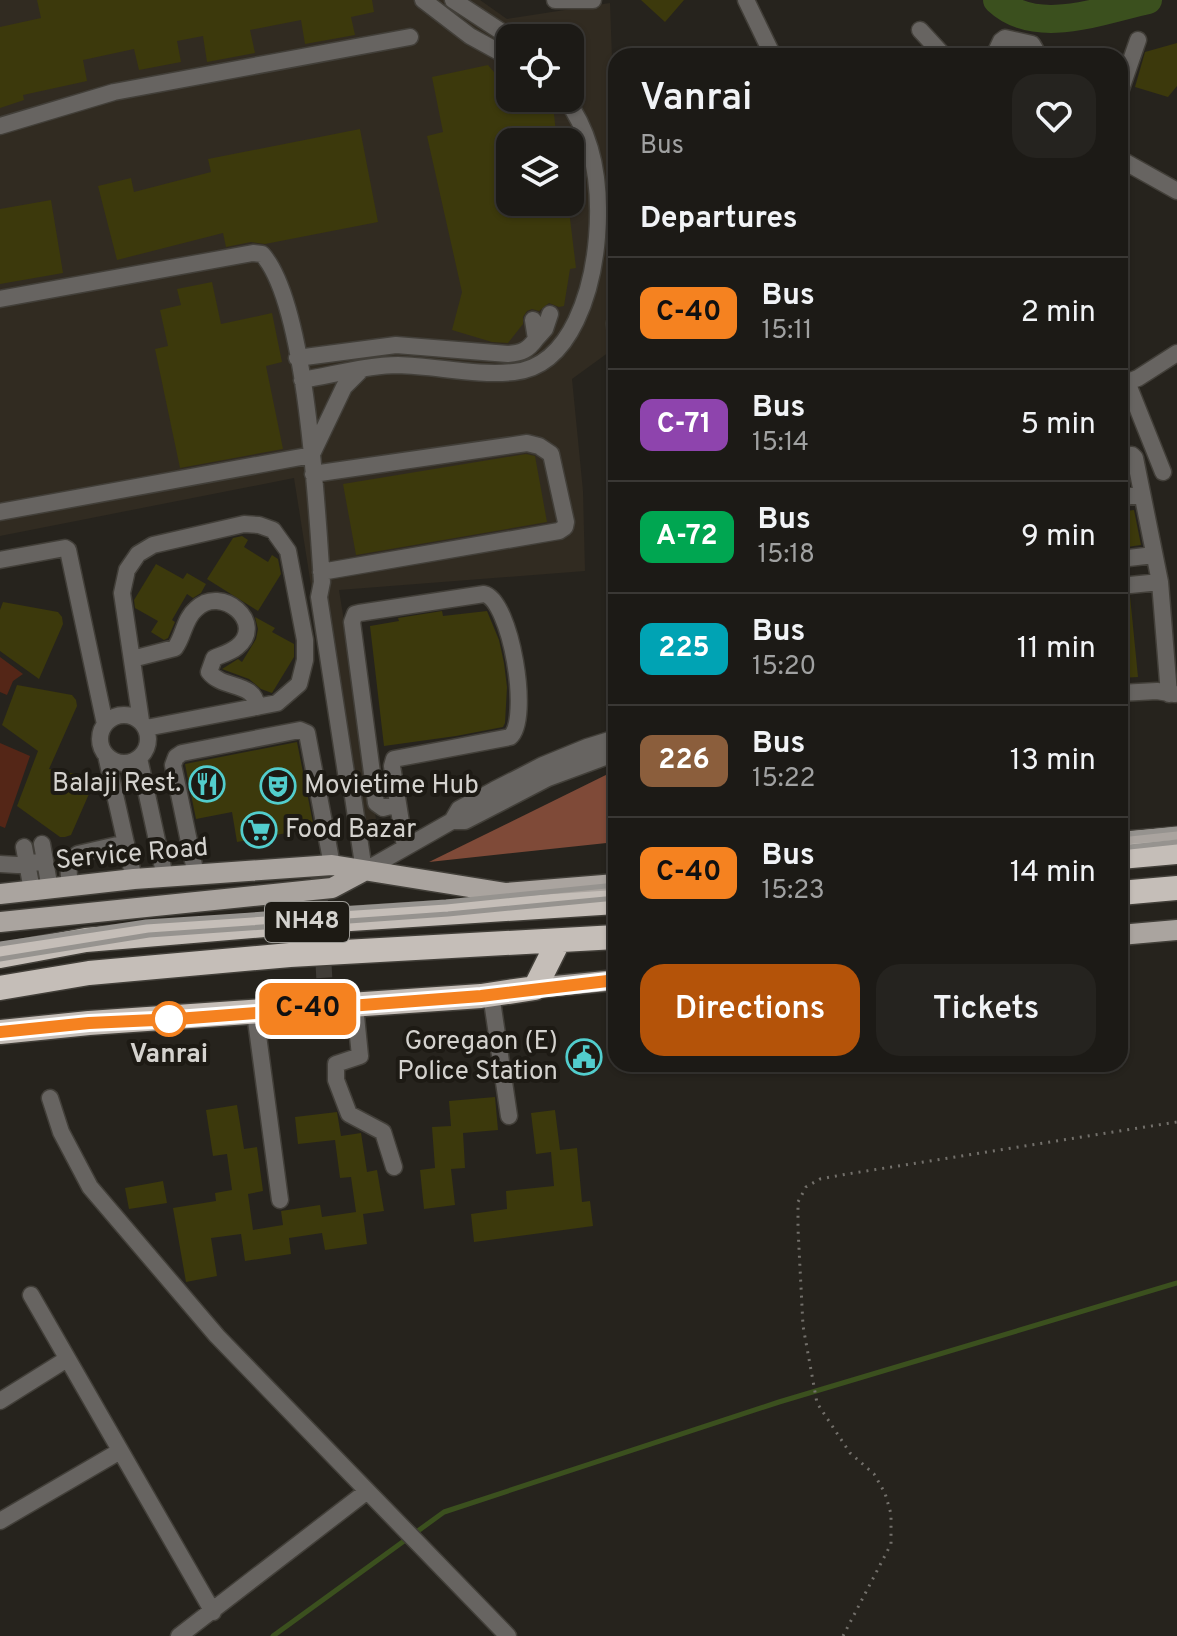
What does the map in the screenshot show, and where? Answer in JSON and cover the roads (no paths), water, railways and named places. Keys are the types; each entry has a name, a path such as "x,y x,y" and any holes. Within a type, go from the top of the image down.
{"highway":[{"path":"1128,856 1177,852"},
{"path":"1128,892 1177,888"},
{"name":"NH48","path":"0,956 101,939 288,923 608,903"},
{"name":"NH48","path":"0,988 89,973 275,956 608,938"},
{"path":"0,1032 89,1023 355,1006 535,988 558,942"}],"main road":[{"path":"1128,841 1177,837"},
{"name":"Service Road","path":"0,894 134,879 332,865 506,893 608,885"},
{"path":"0,922 332,888 364,871"},
{"path":"1128,934 1177,930"},
{"path":"535,988 608,981"}],"street":[{"path":"423,0 470,36 496,49"},
{"path":"453,0 496,28"},
{"path":"555,0 593,0"},
{"path":"746,0 769,48"},
{"path":"920,30 937,48"},
{"path":"0,126 114,92 410,37"},
{"path":"998,48 1005,38 1032,44 1034,48"},
{"path":"1128,69 1138,40"},
{"path":"302,380 395,365 506,373 525,371 554,355 581,313 594,264 597,230 596,179 589,141 573,112"},
{"path":"1128,163 1175,186"},
{"path":"0,299 253,253 262,254 276,274 302,380 322,577 319,597 364,871 452,821 459,809 608,748"},
{"path":"297,358 383,345 520,353 527,350 545,329 550,314"},
{"path":"533,320 536,339"},
{"path":"444,368 446,348"},
{"path":"520,353 525,371"},
{"path":"1128,382 1177,353"},
{"path":"312,455 344,387 360,371"},
{"path":"1128,393 1163,472"},
{"path":"313,474 527,443 551,454 566,522 559,531 322,577"},
{"path":"0,512 312,455"},
{"path":"1128,456 1134,456 1159,578 1173,694"},
{"path":"1128,496 1142,495"},
{"path":"106,755 120,763 127,763 139,758 148,745 144,725 132,659 122,593 127,570 138,554 153,545 244,524 273,530 288,551 305,640 305,660 299,684 277,703 144,725 126,714 111,718 105,724 99,740 106,755 134,879"},
{"path":"0,560 65,548 71,553 105,724"},
{"path":"1128,558 1154,555"},
{"path":"1128,584 1159,578"},
{"path":"398,804 383,808 376,803 353,617 359,613 490,596 497,603 511,644 518,695 517,729 510,737 394,759 392,766 405,847"},
{"path":"132,659 175,648 194,610 204,602 227,602 244,616 245,635 235,649 214,658 209,672 218,681 251,691 257,707"},
{"path":"1128,693 1157,691 1173,694"},
{"path":"1128,702 1158,700 1173,694"},
{"path":"196,875 173,765 176,757 182,753 300,730 305,730 308,738 332,865"},
{"path":"139,758 165,877"},
{"path":"51,889 78,854 126,843"},
{"path":"0,864 43,852 51,889"},
{"path":"25,855 51,889"},
{"path":"491,994 509,1116"},
{"path":"355,1006 360,1056 336,1064 336,1080 349,1114 383,1132 394,1167"},
{"path":"255,1013 280,1200"},
{"path":"50,1098 61,1132 90,1187 217,1336 508,1636"},
{"path":"31,1295 213,1612"},
{"path":"0,1401 67,1359"},
{"path":"0,1521 120,1451"},
{"path":"179,1636 366,1492"}],"waterway":[{"path":"997,0 1013,11 1050,19 1070,18 1148,0"},
{"path":"273,1636 444,1512 779,1402 1177,1283"}],"tunnel":[{"path":"318,866 326,1008"}],"railway":[{"path":"1128,834 1177,829"},
{"path":"1128,847 1177,842"},
{"path":"0,944 146,922 446,902 608,886"},
{"path":"0,959 149,935 448,914 608,899"}],"place":[{"name":"Balaji Rest.","path":"207,784"},
{"name":"Movietime Hub","path":"278,786"},
{"name":"Food Bazar","path":"259,830"},
{"name":"Vanrai","path":"169,1019"},
{"name":"Goregaon (E) Police Station","path":"584,1057"}]}
